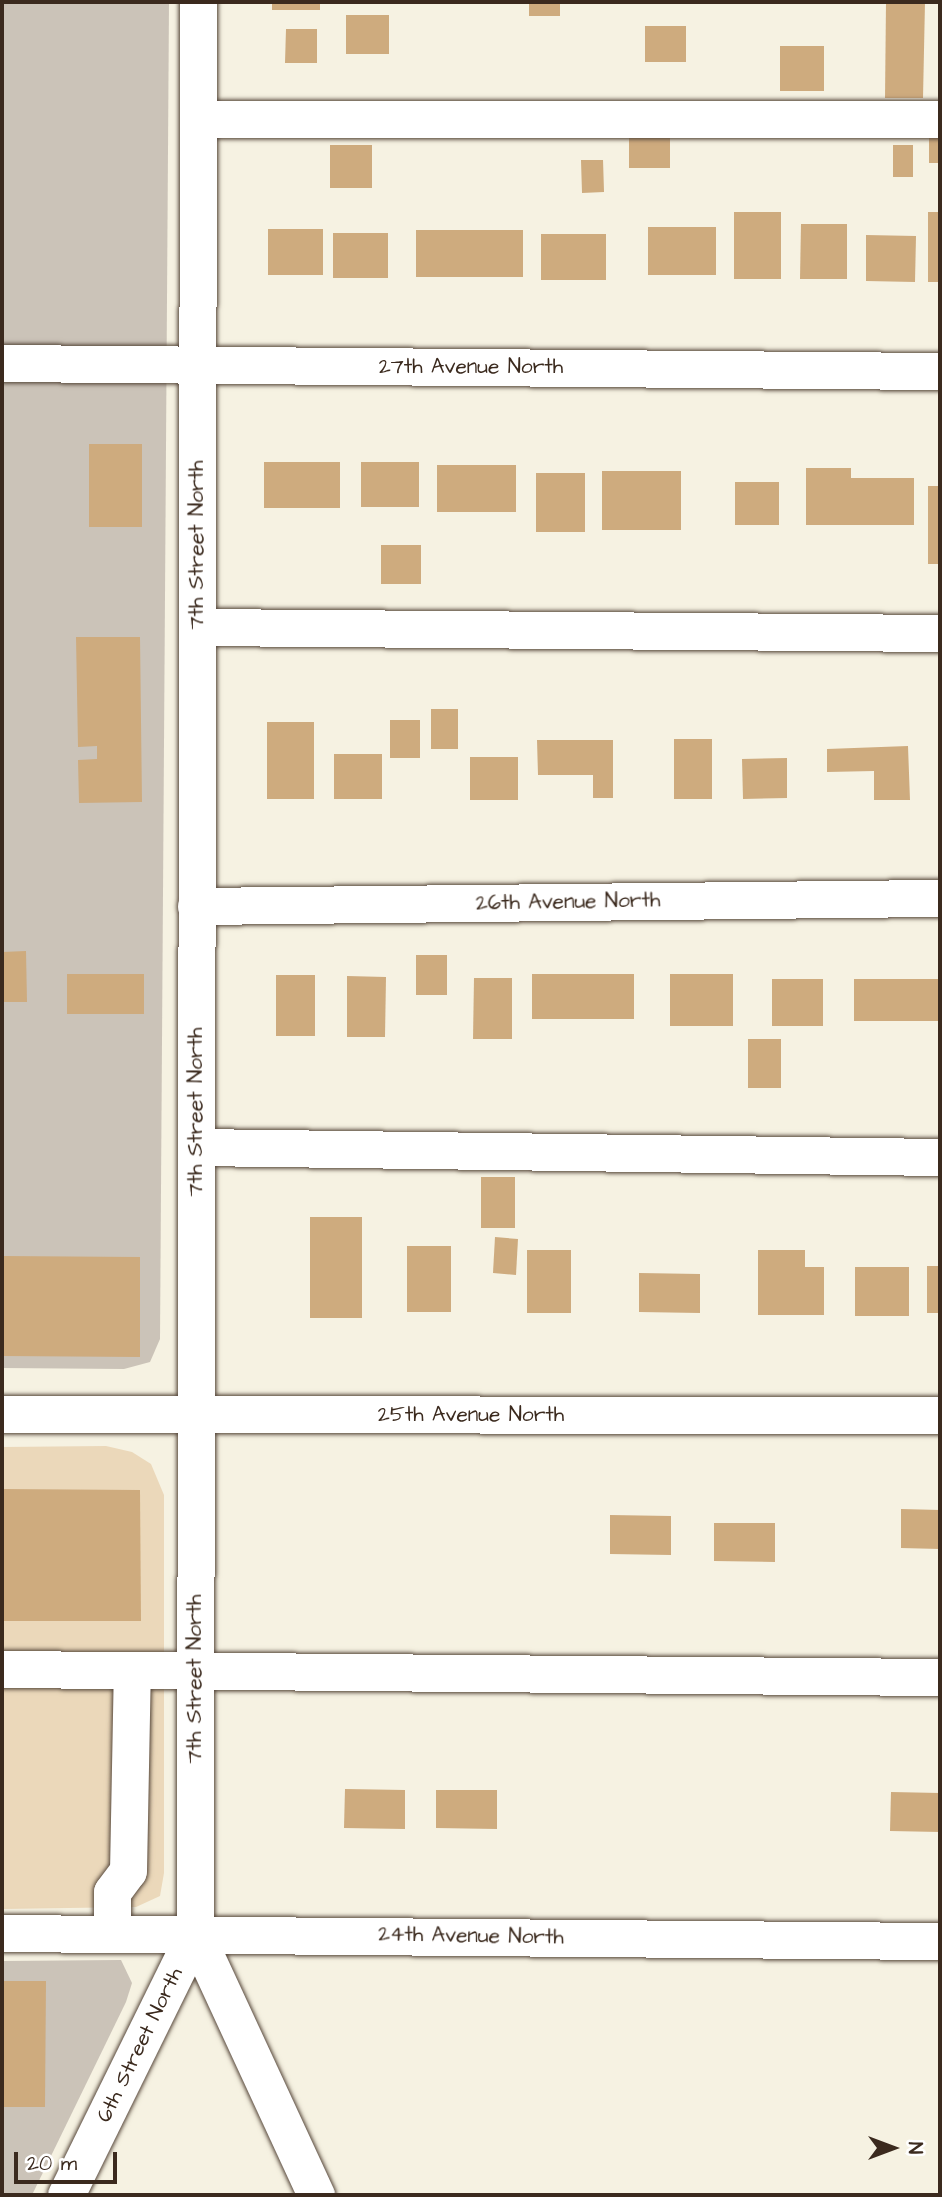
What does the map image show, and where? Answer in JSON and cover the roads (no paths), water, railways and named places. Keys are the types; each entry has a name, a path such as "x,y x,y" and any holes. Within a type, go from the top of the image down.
{"street":[{"name":"7th Street North","path":"198,2 195,1933 316,2195"},
{"path":"198,119 940,120"},
{"name":"27th Avenue North","path":"2,363 940,371"},
{"path":"197,627 940,633"},
{"name":"26th Avenue North","path":"197,906 940,898"},
{"path":"196,1147 940,1157"},
{"name":"25th Avenue North","path":"2,1414 940,1415"},
{"path":"2,1670 940,1677"},
{"path":"111,1933 111,1892 128,1871 132,1671"},
{"name":"24th Avenue North","path":"2,1933 940,1941"},
{"name":"6th Street North","path":"66,2195 195,1933"}]}
